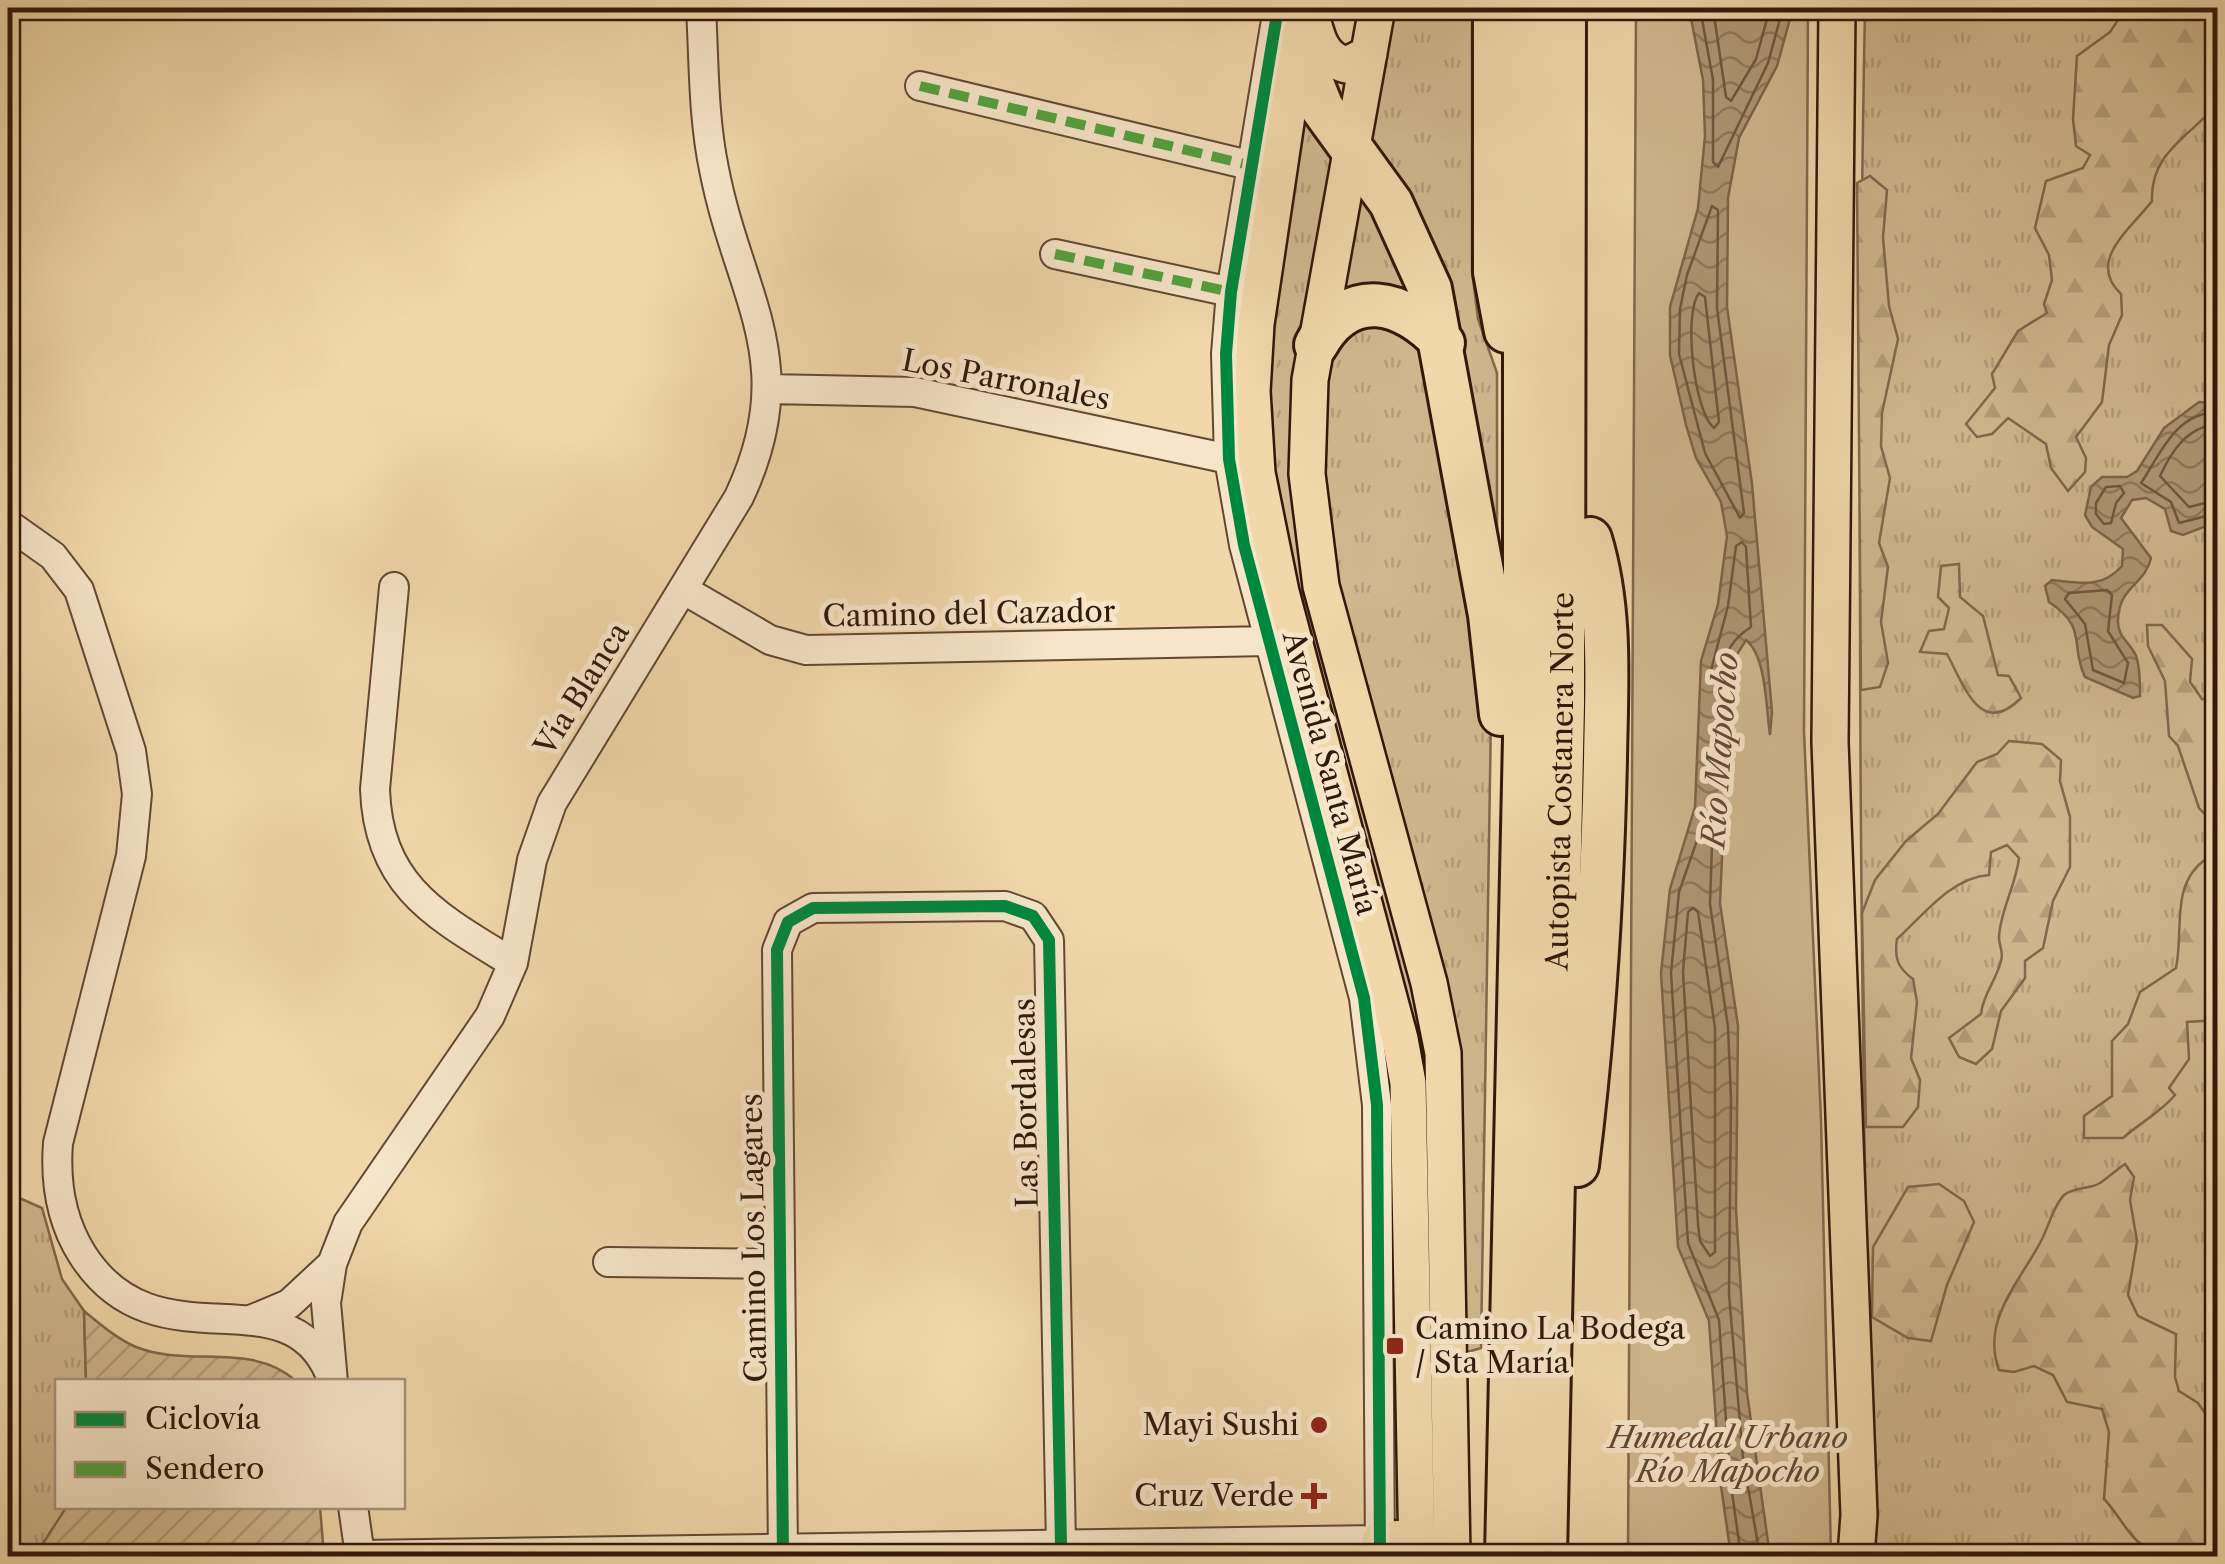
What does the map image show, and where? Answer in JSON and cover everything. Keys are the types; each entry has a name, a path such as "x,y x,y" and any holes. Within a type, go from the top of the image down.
{"highway":[{"path":"1495,8 1495,272 1506,332"},
{"name":"Autopista Costanera Norte","path":"1506,1556 1524,738 1525,8"},
{"name":"Autopista Costanera Norte","path":"1545,1556 1563,706 1564,8"},
{"path":"1297,13 1314,90 1351,149 1371,172 1411,239 1443,344 1490,615 1502,720 1519,1009"},
{"path":"1316,345 1342,316 1372,305 1393,306 1414,315 1443,344"},
{"path":"1550,1318 1575,1182 1598,985 1606,632 1599,567 1590,539"}],"main road":[{"name":"Avenida Santa María","path":"1377,8 1316,345 1307,418 1306,474 1321,586 1429,983 1443,1053 1452,1556"},
{"path":"1837,8 1830,742 1859,1515 1865,1556"},
{"name":"Avenida Santa María","path":"1297,13 1256,324 1253,436 1281,592 1392,1005 1408,1082 1405,1550"},
{"path":"1297,13 1330,59 1347,66 1369,54"},
{"path":"1856,1556 1859,1515"}],"street":[{"name":"Vía Blanca","path":"333,1379 325,1320 332,1264 348,1223 490,1016 513,963 532,860 552,803 684,590 751,472 764,430 768,389 762,326 714,169 701,8"},
{"name":"Avenida Santa María","path":"1297,13 1253,166 1231,292 1226,384 1229,458 1236,506 1269,641 1364,998 1377,1104 1405,1550"},
{"path":"920,86 1253,166"},
{"path":"1056,254 1231,292"},
{"name":"Los Parronales","path":"768,389 926,393 1229,458"},
{"path":"8,524 53,556 80,590 125,729 136,783 136,816 127,874 58,1143 57,1184 67,1225 100,1278 131,1304 187,1318 252,1319 290,1329 309,1342 332,1379"},
{"path":"394,587 376,789 376,818 386,851 418,900 513,963"},
{"name":"Camino del Cazador","path":"684,590 770,640 806,650 1269,641"},
{"name":"Las Bordalesas","path":"788,922 813,908 1006,906 1021,909 1044,926 1049,940 1043,1549"},
{"name":"Camino Los Lagares","path":"783,1552 778,950 788,922"},
{"path":"608,1262 779,1264"},
{"path":"252,1319 290,1304 332,1264"},
{"path":"353,1509 360,1556 1043,1549 1405,1550"}],"green space":[{"path":"1386,8 1472,8 1472,271 1478,319 1497,373 1497,574 1450,319 1363,143"},
{"name":"Humedal Urbano Río Mapocho","path":"1636,8 1808,8 1804,732 1821,1120 1831,1556 1628,1556"},
{"path":"1865,8 2217,8 2217,1556 1872,1556 1861,782"},
{"path":"2126,8 2217,8 2217,104 2165,157 2153,184 2152,201 2123,234 2110,258 2108,270 2111,282 2121,294 2122,315 2109,345 2102,402 2076,437 2086,458 2085,472 2068,491 2051,468 2046,444 2008,418 1992,434 1977,437 1966,424 1995,388 1992,374 2018,331 2047,313 2044,304 2052,280 2049,255 2035,228 2046,181 2083,168 2090,155 2076,146 2073,119 2077,56 2110,32"},
{"path":"1304,111 1335,157 1295,387 1423,1036 1438,1500 1428,1500 1424,1120 1291,588 1261,384"},
{"path":"1870,176 1887,190 1883,237 1889,306 1898,339 1882,413 1881,446 1890,478 1879,543 1888,567 1881,622 1888,663 1880,687 1861,690 1857,183"},
{"path":"1359,190 1381,223 1413,296 1338,306"},
{"path":"1358,322 1418,336 1491,715 1481,1348 1464,1353 1461,1133 1331,583 1317,452 1333,343"},
{"path":"1959,564 1960,597 1983,616 1998,675 2009,676 2021,698 1995,713 1975,703 1947,654 1920,652 1929,631 1944,629 1949,608 1938,597 1941,566"},
{"path":"2147,625 2162,625 2192,659 2190,682 2202,699 2217,701 2217,827 2199,808 2178,746 2169,736 2165,681 2148,646"},
{"path":"2009,741 2042,744 2061,760 2060,781 2070,817 2070,867 2053,901 2043,948 2025,961 2025,978 2001,1011 1992,1049 1976,1064 1959,1057 1949,1038 1981,1014 2001,961 2000,927 2019,858 2007,845 1991,852 1989,875 1950,891 1897,939 1898,962 1913,979 1917,1002 1911,1058 1920,1080 1918,1107 1903,1127 1866,1127 1862,913 1875,880 1906,841 1938,814 1977,762 1997,754"},
{"path":"2206,859 2217,863 2217,1020 2187,1022 2189,1059 2169,1088 2175,1095 2163,1107 2123,1138 2084,1138 2084,1116 2112,1096 2112,1041 2128,1024 2140,992 2176,968 2183,894 2187,881"},
{"path":"2125,1164 2134,1177 2130,1200 2137,1241 2128,1295 2138,1316 2176,1334 2175,1377 2179,1391 2198,1403 2209,1419 2205,1457 2217,1556 2166,1556 2136,1540 2104,1499 2109,1432 2102,1409 2067,1402 2053,1375 2034,1366 2014,1372 1999,1370 1995,1352 1998,1319 2060,1200 2073,1190 2100,1183"},
{"path":"1939,1184 1964,1201 1974,1222 1947,1285 1931,1341 1908,1338 1872,1317 1873,1247 1908,1187"},
{"path":"8,1193 42,1208 62,1279 84,1311 86,1379 55,1379 55,1509 66,1509 35,1556 8,1556"},
{"path":"84,1311 136,1347 177,1356 260,1362 293,1379 86,1379"},
{"path":"65,1509 320,1509 324,1556 35,1556"}],"water":[{"name":"Río Mapocho","path":"1689,8 1793,8 1777,66 1739,138 1728,198 1727,307 1752,484 1772,712 1770,735 1762,671 1746,640 1734,659 1730,677 1720,903 1738,1026 1736,1209 1747,1393 1770,1556 1731,1556 1720,1479 1709,1321 1678,1247 1661,973 1670,889 1695,807 1701,661 1718,604 1727,536 1721,502 1696,458 1670,355 1670,307 1698,208 1705,136 1703,80"},
{"path":"2199,402 2217,403 2217,522 2183,535 2171,531 2165,509 2146,498 2132,500 2121,518 2151,558 2119,609 2120,631 2138,665 2140,696 2133,698 2085,677 2074,629 2049,602 2045,586 2052,580 2098,581 2122,566 2123,549 2092,527 2085,515 2091,487 2102,477 2127,477 2137,471 2164,428"}],"marked path":[{"path":"920,86 1253,166"},
{"path":"1055,254 1231,292"}],"cycle path":[{"path":"1278,8 1231,292 1226,354 1229,459 1244,545 1364,998 1377,1105 1380,1556"},
{"path":"783,1556 777,950 788,922 813,908 1005,906 1033,916 1049,940 1061,1545"}],"place":[{"name":"Camino La Bodega / Sta María","path":"1395,1346"},
{"name":"Mayi Sushi","path":"1319,1425"},
{"name":"Cruz Verde","path":"1314,1496"}]}
